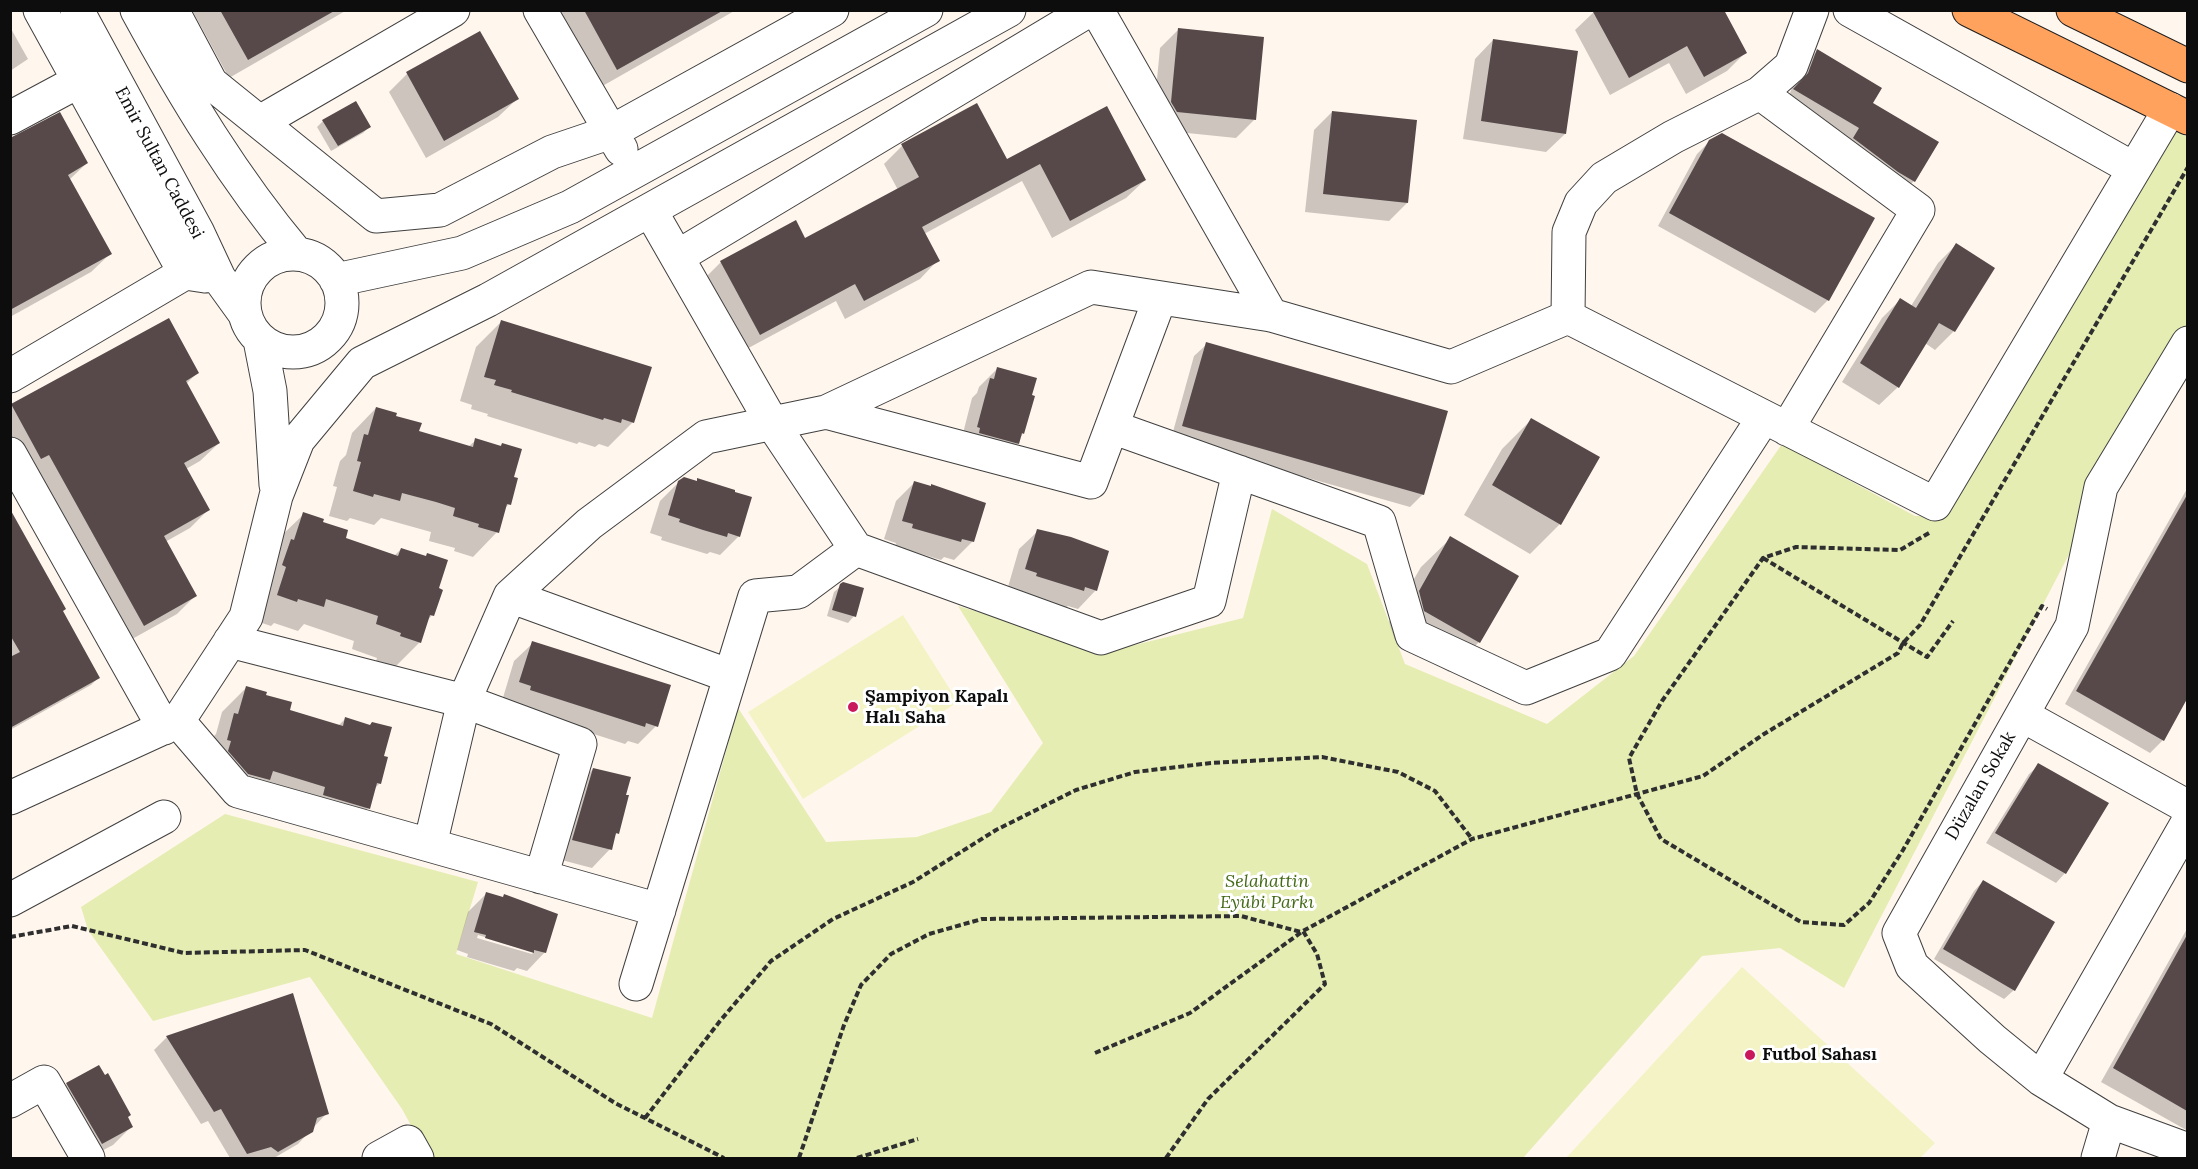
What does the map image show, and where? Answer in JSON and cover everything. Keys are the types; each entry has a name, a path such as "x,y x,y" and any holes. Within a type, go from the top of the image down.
{"main road":[{"path":"1969,10 2179,113"},
{"path":"2073,10 2187,66"}],"street":[{"path":"40,10 185,273"},
{"name":"Emir Sultan Caddesi","path":"76,10 197,231 219,278 253,327"},
{"path":"137,10 179,87 228,164 274,227 297,254"},
{"path":"172,10 211,83 376,216 440,210 552,152 611,132 832,10"},
{"path":"260,122 453,10"},
{"path":"540,10 635,171"},
{"path":"336,280 462,253 570,207 926,10"},
{"path":"10,798 171,724 246,617 276,496 298,440 362,363 488,300 1009,10"},
{"path":"677,257 1089,10"},
{"path":"1097,10 1271,315"},
{"path":"1568,317 1569,232 1581,203 1604,178 1673,137 1760,93 1791,66 1812,10"},
{"path":"1850,10 2134,169"},
{"path":"10,118 79,81"},
{"path":"1112,426 1379,522 1412,635 1526,688 1610,654 1775,423 1918,210 1760,93"},
{"path":"1568,317 1935,504 2134,169 2179,113"},
{"path":"650,210 772,423 856,549 1101,638 1209,601 1239,472"},
{"path":"276,496 270,391 244,299 255,271 267,261 281,255 297,254 312,257 326,267 336,280 341,296 341,313 334,329 323,342 308,350"},
{"path":"10,376 185,273 219,278"},
{"path":"430,845 464,701 510,596 588,524 706,437 826,411 1090,287 1271,315 1451,367 1568,317"},
{"path":"826,411 1091,482 1160,298"},
{"path":"253,327 275,348 292,352 308,350 362,363"},
{"name":"Düzalan Sokak","path":"2167,1150 2109,1121 2041,1079 1992,1039 1912,966 1899,933 2072,626 2101,487 2187,343"},
{"path":"10,454 171,724 238,791 659,910"},
{"path":"636,984 755,596 798,592 856,549"},
{"path":"510,596 730,676"},
{"path":"230,641 464,701 580,744 541,877"},
{"path":"2022,715 2187,807"},
{"path":"10,900 164,817"},
{"path":"2041,1079 2187,822"},
{"path":"10,1101 44,1082 87,1158"},
{"path":"2098,1158 2109,1121"},
{"path":"379,1158 408,1142 417,1158"}],"path":[{"path":"1095,1053 1190,1013 1302,931 1472,839 1703,776 1764,734 1898,653 1903,643 1920,625 2187,167"},
{"path":"1935,504 1930,531 1900,550 1796,547 1763,558 1662,701 1629,758 1637,794 1661,839 1801,922 1844,926 1869,903 1903,850 2042,606 2072,626"},
{"path":"1763,558 1927,657 1953,621"},
{"path":"645,1118 720,1021 771,961 832,919 913,882 996,830 1076,790 1135,772 1211,763 1322,757 1398,772 1435,791 1472,839"},
{"path":"799,1158 844,1025 861,985 891,954 929,934 982,919 1241,916 1302,931 1317,954 1325,984 1208,1099 1166,1158"},
{"path":"10,937 72,926 184,953 306,950 491,1024 615,1103 724,1158"},
{"path":"857,1158 918,1139"}],"green space":[{"name":"Selahattin Eyübi Parkı","path":"2174,130 2187,137 2187,327 1844,988 1780,948 1702,956 1523,1158 429,1158 402,1109 310,977 153,1021 88,930 81,907 225,814 478,882 456,954 652,1018 738,708 826,842 917,837 991,812 1043,743 958,606 1111,651 1243,618 1272,509 1367,564 1405,664 1547,724 1634,656 1782,444 1915,516 1943,516"},
{"name":"Şampiyon Kapalı Halı Saha","path":"903,615 958,702 803,799 748,712"},
{"name":"Futbol Sahası","path":"1742,967 1935,1143 1920,1158 1566,1158"}],"building":[{"path":"220,10 336,10 248,60"},
{"path":"584,10 724,10 617,70"},
{"path":"1592,10 1724,10 1747,53 1704,77 1687,46 1629,78"},
{"path":"1178,28 1264,37 1256,120 1177,112 1171,102"},
{"path":"480,31 519,99 444,141 406,72"},
{"path":"1493,39 1578,51 1566,134 1481,121"},
{"path":"1817,49 1882,88 1873,103 1939,142 1915,182 1853,138 1859,128 1793,89 1808,73"},
{"path":"356,101 371,127 338,146 322,120"},
{"path":"977,103 1007,159 1107,106 1146,180 1070,221 1040,164 922,227 940,261 864,301 855,284 760,335 720,261 796,220 805,238 919,177 901,144"},
{"path":"1332,111 1417,120 1408,203 1323,194"},
{"path":"60,112 88,163 68,175 112,254 10,310 10,138"},
{"path":"1722,133 1875,218 1829,301 1669,213 1709,140"},
{"path":"1956,243 1995,268 1955,332 1939,323 1899,388 1860,363 1900,298 1916,308"},
{"path":"169,318 199,373 186,381 220,443 184,463 210,510 164,536 197,596 144,626 49,455 41,459 11,404"},
{"path":"501,320 652,367 634,423 622,419 621,423 604,418 603,420 494,385 496,380 484,377"},
{"path":"1206,342 1448,411 1424,495 1182,426"},
{"path":"997,367 1037,378 1032,395 1035,396 1019,444 979,433 980,428 977,427 990,378 994,379"},
{"path":"376,407 397,413 396,416 422,423 419,431 473,447 475,438 501,446 502,443 522,449 514,477 518,478 511,505 507,504 499,533 453,516 455,508 436,502 402,493 400,501 353,491 361,462 357,461 364,434 368,435"},
{"path":"1531,418 1600,457 1561,525 1492,485"},
{"path":"684,477 697,481 697,478 752,497 740,537 728,533 727,537 703,530 679,522 680,519 668,515 678,481"},
{"path":"914,481 931,486 931,484 986,503 974,542 962,539 961,542 912,528 913,524 902,521"},
{"path":"2187,495 2187,699 2164,741 2076,691"},
{"path":"10,509 66,609 63,611 100,678 10,728 10,657 20,652 10,635"},
{"path":"303,512 324,519 323,522 348,530 346,538 398,556 401,548 448,560 439,588 443,590 434,616 430,615 421,643 376,624 378,616 351,607 326,599 324,607 298,599 297,602 277,595 286,567 282,565 291,539 294,540"},
{"path":"1037,529 1071,537 1109,551 1097,591 1085,587 1084,591 1036,576 1037,573 1025,569"},
{"path":"1450,536 1519,576 1480,643 1424,611 1419,591"},
{"path":"843,582 864,588 856,617 832,610 840,584"},
{"path":"532,641 671,685 658,727 646,723 645,727 530,690 531,686 519,682"},
{"path":"246,686 267,692 266,695 292,702 290,710 343,726 345,717 370,725 372,722 392,727 384,756 388,757 381,784 377,783 370,809 323,795 325,787 273,771 270,780 248,774 228,751 231,741 227,740 234,713 238,714"},
{"path":"2038,763 2109,803 2066,874 1995,833"},
{"path":"593,768 631,777 619,834 616,833 612,850 572,840"},
{"path":"1983,880 2055,922 2015,991 1943,949"},
{"path":"486,892 503,897 504,894 558,914 546,953 534,950 534,953 485,938 486,935 474,932"},
{"path":"2187,935 2187,1111 2113,1068"},
{"path":"293,993 329,1114 317,1118 313,1132 278,1152 271,1147 247,1154 221,1109 214,1112 166,1036"},
{"path":"99,1065 105,1075 108,1073 131,1115 128,1117 133,1127 102,1144 66,1083"}],"place":[{"name":"Şampiyon Kapalı Halı Saha","path":"853,707"},
{"name":"Futbol Sahası","path":"1750,1055"}]}
